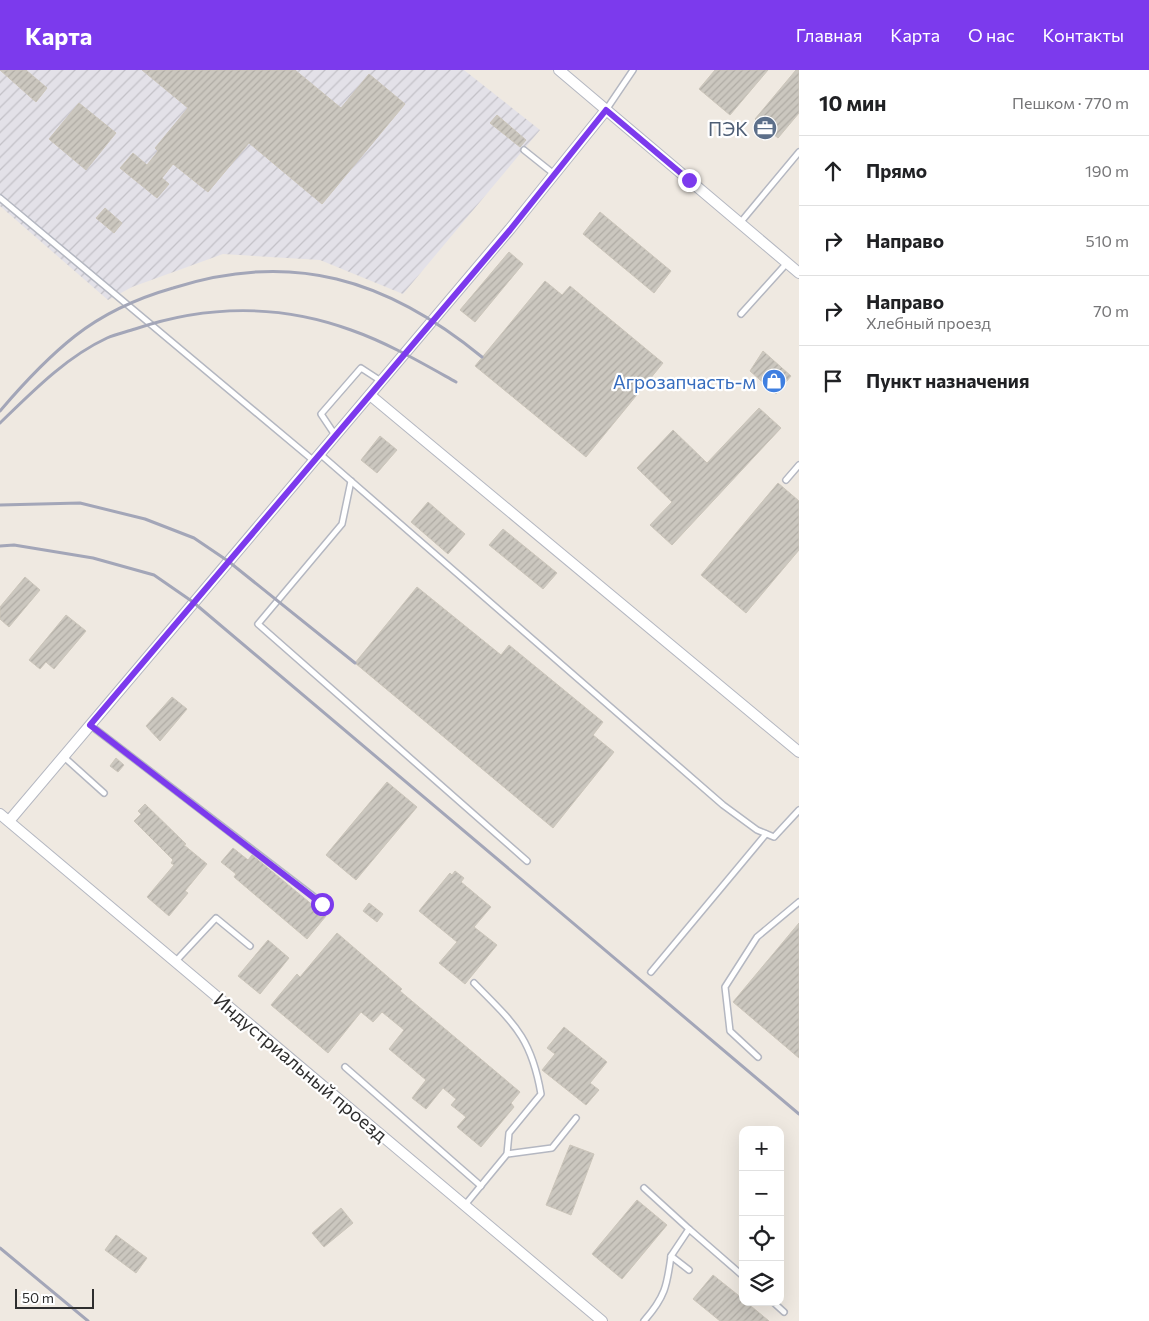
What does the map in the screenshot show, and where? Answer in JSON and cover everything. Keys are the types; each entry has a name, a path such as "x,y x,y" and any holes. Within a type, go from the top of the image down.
{"street":[{"path":"559,70 799,272"},
{"path":"9,822 370,395 606,110"},
{"path":"370,395 799,752"},
{"name":"Индустриальный проезд","path":"0,814 602,1321"}],"lane":[{"path":"606,110 634,70"},
{"path":"524,150 554,174"},
{"path":"740,223 799,152"},
{"path":"0,198 317,457 351,481 716,799 757,830 774,837 799,810"},
{"path":"741,314 787,262"},
{"path":"336,435 321,414 361,368 381,381"},
{"path":"786,480 799,466"},
{"path":"351,481 342,524 258,624 527,861"},
{"path":"90,725 322,904"},
{"path":"64,757 104,793"},
{"path":"652,972 766,834"},
{"path":"758,1057 730,1032 725,987 757,937 799,902"},
{"path":"175,962 216,918 250,946"},
{"path":"465,1206 507,1154 509,1133 541,1094 537,1074 524,1037 474,983"},
{"path":"345,1067 481,1186"},
{"path":"507,1154 552,1148 576,1118"},
{"path":"644,1188 739,1273"},
{"path":"644,1321 656,1308 667,1288 671,1256 689,1229"},
{"path":"671,1256 689,1270"},
{"path":"777,1306 784,1312"}],"shaded area":[{"path":"0,70 464,70 540,130 403,294 320,260 223,254 132,287 108,300 0,206"}],"building":[{"path":"0,70 26,70 47,88 36,102"},
{"path":"142,70 295,70 341,108 369,74 405,104 322,204 249,143 208,192 173,164 162,178 169,184 157,198 120,168 133,153 147,165 158,151 155,148 188,108"},
{"path":"715,70 768,70 730,115 699,89"},
{"path":"796,70 799,70 799,113 778,138 755,119"},
{"path":"79,103 116,133 86,170 49,139"},
{"path":"497,115 526,140 520,147 490,123"},
{"path":"105,208 122,223 114,233 96,218"},
{"path":"600,212 671,271 654,293 583,234"},
{"path":"509,252 523,264 475,322 460,310"},
{"path":"545,281 562,295 570,286 663,363 586,457 475,366"},
{"path":"763,351 791,376 776,394 750,371"},
{"path":"759,408 781,428 672,545 650,525 672,502 637,468 673,430 707,463"},
{"path":"380,436 397,450 377,473 361,460"},
{"path":"778,483 799,501 799,550 746,613 701,575"},
{"path":"428,502 465,534 448,554 411,522"},
{"path":"503,529 557,573 543,589 489,545"},
{"path":"25,577 40,590 9,627 0,619 0,607"},
{"path":"417,587 501,655 509,645 603,722 593,735 614,752 553,828 355,663"},
{"path":"66,615 86,631 54,669 46,662 40,669 29,660"},
{"path":"172,697 187,709 160,741 146,726"},
{"path":"116,758 124,765 118,772 110,766"},
{"path":"387,782 417,807 356,880 326,855"},
{"path":"145,804 186,844 184,845 207,864 185,891 188,893 169,916 147,897 174,865 171,863 173,860 134,821 141,814 138,811"},
{"path":"233,848 248,860 252,855 326,916 307,939 234,877 236,874 221,862"},
{"path":"455,871 464,878 461,882 491,907 474,927 497,945 465,984 439,963 457,942 419,911 450,873 452,875"},
{"path":"369,903 383,914 377,922 363,911"},
{"path":"799,923 799,1058 733,1002"},
{"path":"337,933 402,989 400,991 520,1092 511,1103 514,1107 481,1147 457,1127 466,1117 451,1105 456,1099 443,1088 426,1109 412,1098 426,1080 389,1049 404,1030 382,1012 373,1022 361,1012 328,1053 271,1005 297,974 300,977"},
{"path":"268,940 289,958 260,994 238,976"},
{"path":"564,1027 607,1062 590,1083 599,1090 586,1105 542,1070 555,1054 547,1048"},
{"path":"570,1145 594,1154 571,1215 546,1205"},
{"path":"637,1200 667,1225 622,1279 592,1254"},
{"path":"341,1208 353,1223 324,1247 312,1233"},
{"path":"116,1235 147,1258 136,1273 105,1250"},
{"path":"713,1275 739,1296 739,1306 751,1306 769,1321 720,1321 693,1299"}],"railway":[{"path":"0,411 26,381 55,353 86,328 109,314 134,302 173,288 217,277 258,272 298,273 336,279 374,291 410,308 446,330 482,357"},
{"path":"0,423 37,387 64,365 77,355 107,338 162,321 216,312 270,312 297,315 324,322 378,341 456,382"},
{"path":"0,505 80,503 145,519 194,538 228,561 355,663"},
{"path":"0,546 14,545 93,558 154,575 193,602 799,1114"},
{"path":"0,1248 88,1321"}],"place":[{"name":"ПЭК","path":"765,128"},
{"name":"Агрозапчасть-м","path":"774,381"}],"route":[{"path":"322,904 90,725 510,230 606,110 689,180"}]}
